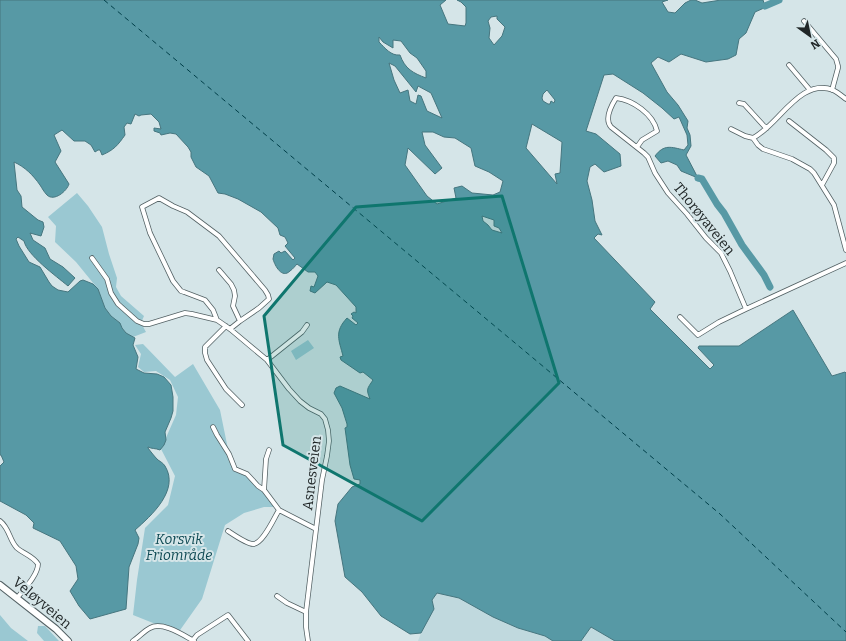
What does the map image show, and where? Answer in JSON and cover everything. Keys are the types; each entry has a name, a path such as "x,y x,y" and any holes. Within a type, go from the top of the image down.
{"main road":[{"name":"Veløyveien","path":"0,585 56,629 68,641"}],"street":[{"path":"804,21 836,59 838,68 832,90"},
{"path":"789,65 810,90"},
{"path":"732,129 745,136 753,138 758,136 796,100 810,90 822,88 832,90 846,98"},
{"name":"Thorøyaveien","path":"637,147 642,140 657,131 656,126 650,118 635,106 616,98 608,116 608,124 648,157 655,173 668,193 706,238 721,253 746,309"},
{"path":"739,103 744,104 767,128"},
{"path":"789,121 834,158 834,163 822,185"},
{"path":"753,138 758,145 765,150 792,158 811,170 834,205 846,250"},
{"path":"218,320 213,310 205,300 184,292 173,281 150,233 142,207 159,198 187,212 219,236 268,295 268,299 258,308 240,321 228,327 205,347 207,360 226,389 242,406"},
{"name":"Asnesveien","path":"92,258 107,279 111,293 115,300 137,321 140,323 149,324 185,313 218,320 267,360 300,401 308,408 321,414 325,418 329,441 322,480 306,612 308,641"},
{"path":"680,317 698,335 719,322 846,263"},
{"path":"219,270 234,290 235,296 233,306 240,321"},
{"path":"267,360 302,332 307,325"},
{"path":"213,427 230,454 232,464 235,469 247,474 264,490 279,510 316,529"},
{"path":"264,490 266,459 269,450"},
{"path":"228,531 249,543 257,543 264,536 279,510"},
{"path":"0,521 8,529 14,544 34,559 38,564 32,578 17,598"},
{"path":"277,596 287,603 306,612"},
{"path":"132,641 138,640 150,628 159,625 177,632 193,641 197,635 228,615 248,641"}],"highlighted area":[{"path":"502,196 559,383 422,521 283,445 264,316 356,207"}],"shaded area":[{"path":"0,0 446,0 440,5 448,24 465,26 466,7 457,0 668,0 662,2 668,12 675,13 685,3 691,0 702,3 721,0 763,0 765,6 764,8 755,12 746,33 739,39 736,55 728,59 706,62 681,54 669,62 658,57 651,63 667,92 678,105 688,121 687,128 690,135 691,146 686,155 698,178 681,171 677,165 668,161 661,163 655,156 658,152 668,147 684,150 688,145 687,135 679,117 674,119 643,93 613,74 604,75 586,131 596,134 620,154 621,166 604,172 595,164 590,167 587,181 595,221 602,235 598,234 594,238 655,302 650,309 710,369 714,365 698,348 699,346 739,346 793,310 832,376 846,373 846,641 615,641 591,627 581,641 553,641 545,636 518,628 493,617 459,598 437,593 432,600 434,609 421,633 410,634 381,616 362,592 345,577 335,521 338,504 352,487 360,484 360,480 354,479 350,465 345,428 347,427 347,424 342,408 334,393 336,388 340,386 370,399 368,389 373,380 363,372 360,373 341,360 340,357 343,356 339,341 340,328 347,318 356,325 358,323 352,318 353,316 351,314 354,312 356,313 356,307 336,285 327,282 315,293 310,291 311,286 314,287 318,276 315,272 308,272 297,264 287,273 282,273 279,271 273,259 274,254 279,251 281,253 285,251 293,260 295,258 285,246 288,243 285,237 280,235 278,228 261,212 238,199 218,193 209,176 196,167 188,147 176,134 170,133 161,135 160,133 154,131 154,128 161,129 159,122 151,114 139,116 135,114 131,124 127,123 124,127 125,135 120,142 113,149 102,155 100,150 95,152 91,145 85,141 74,141 62,130 54,135 61,151 55,162 69,184 60,195 50,197 47,195 32,175 22,166 14,162 17,190 21,196 22,207 38,220 43,222 44,227 41,236 30,233 33,240 45,248 50,259 63,267 75,278 68,286 36,259 26,247 24,241 18,237 16,239 19,246 29,262 40,267 52,286 58,290 68,292 83,280 93,284 98,289 105,308 111,316 120,323 126,333 135,338 133,345 138,357 136,369 144,373 157,374 164,377 171,385 173,411 165,432 166,440 160,450 148,447 155,457 165,466 169,475 169,484 162,502 135,530 139,538 129,567 126,609 90,619 79,606 70,591 78,579 76,566 60,541 33,528 34,523 26,515 0,501 0,466 4,462 0,455","holes":["497,16 497,19 505,27 502,36 494,45 489,38 490,28 488,21 491,17","379,37 383,42 393,48 393,40 401,41 410,53 417,58 426,71 426,78 410,70 404,64 400,55 391,53 379,42","389,63 395,66 416,92 418,86 431,93 442,118 427,111 421,96 418,95 416,104 410,101 408,90 400,93","547,90 555,100 554,103 551,101 550,104 548,104 543,101 543,94","532,124 562,142 560,173 555,174 557,184 526,148","422,132 433,132 444,137 455,138 471,148 475,166 489,172 503,181 500,192 493,195 472,193 462,186 454,188 456,198 437,204 427,196 405,165 408,148 435,174 442,168 425,145","482,216 494,220 494,226 499,228 502,233 492,230 483,221"]},
{"path":"437,593 459,598 493,617 518,628 545,636 553,641 418,641 433,609 432,600"},
{"path":"591,627 615,641 581,641"}],"green space":[{"path":"77,193 102,227 117,278 116,287 121,296 144,316 141,323 146,332 133,337 126,333 120,323 111,316 105,308 98,289 76,262 55,242 56,226 48,217"},
{"path":"308,340 314,348 296,360 291,351"},
{"name":"Korsvik Friområde","path":"143,344 175,377 193,364 220,410 229,454 237,470 245,473 277,507 264,507 244,513 225,525 202,599 178,633 133,615 145,528 168,505 175,476 161,449 176,415 178,397 170,380 156,371 144,372 138,367 141,354 135,345"},
{"path":"0,615 11,628 28,641 0,641"},
{"path":"38,626 45,626 59,641 44,641 37,633"}],"waterway":[{"path":"765,6 779,0"},
{"path":"698,178 702,179 742,245 764,275 770,287"}],"ferry route":[{"path":"104,0 720,514 846,632"}]}
